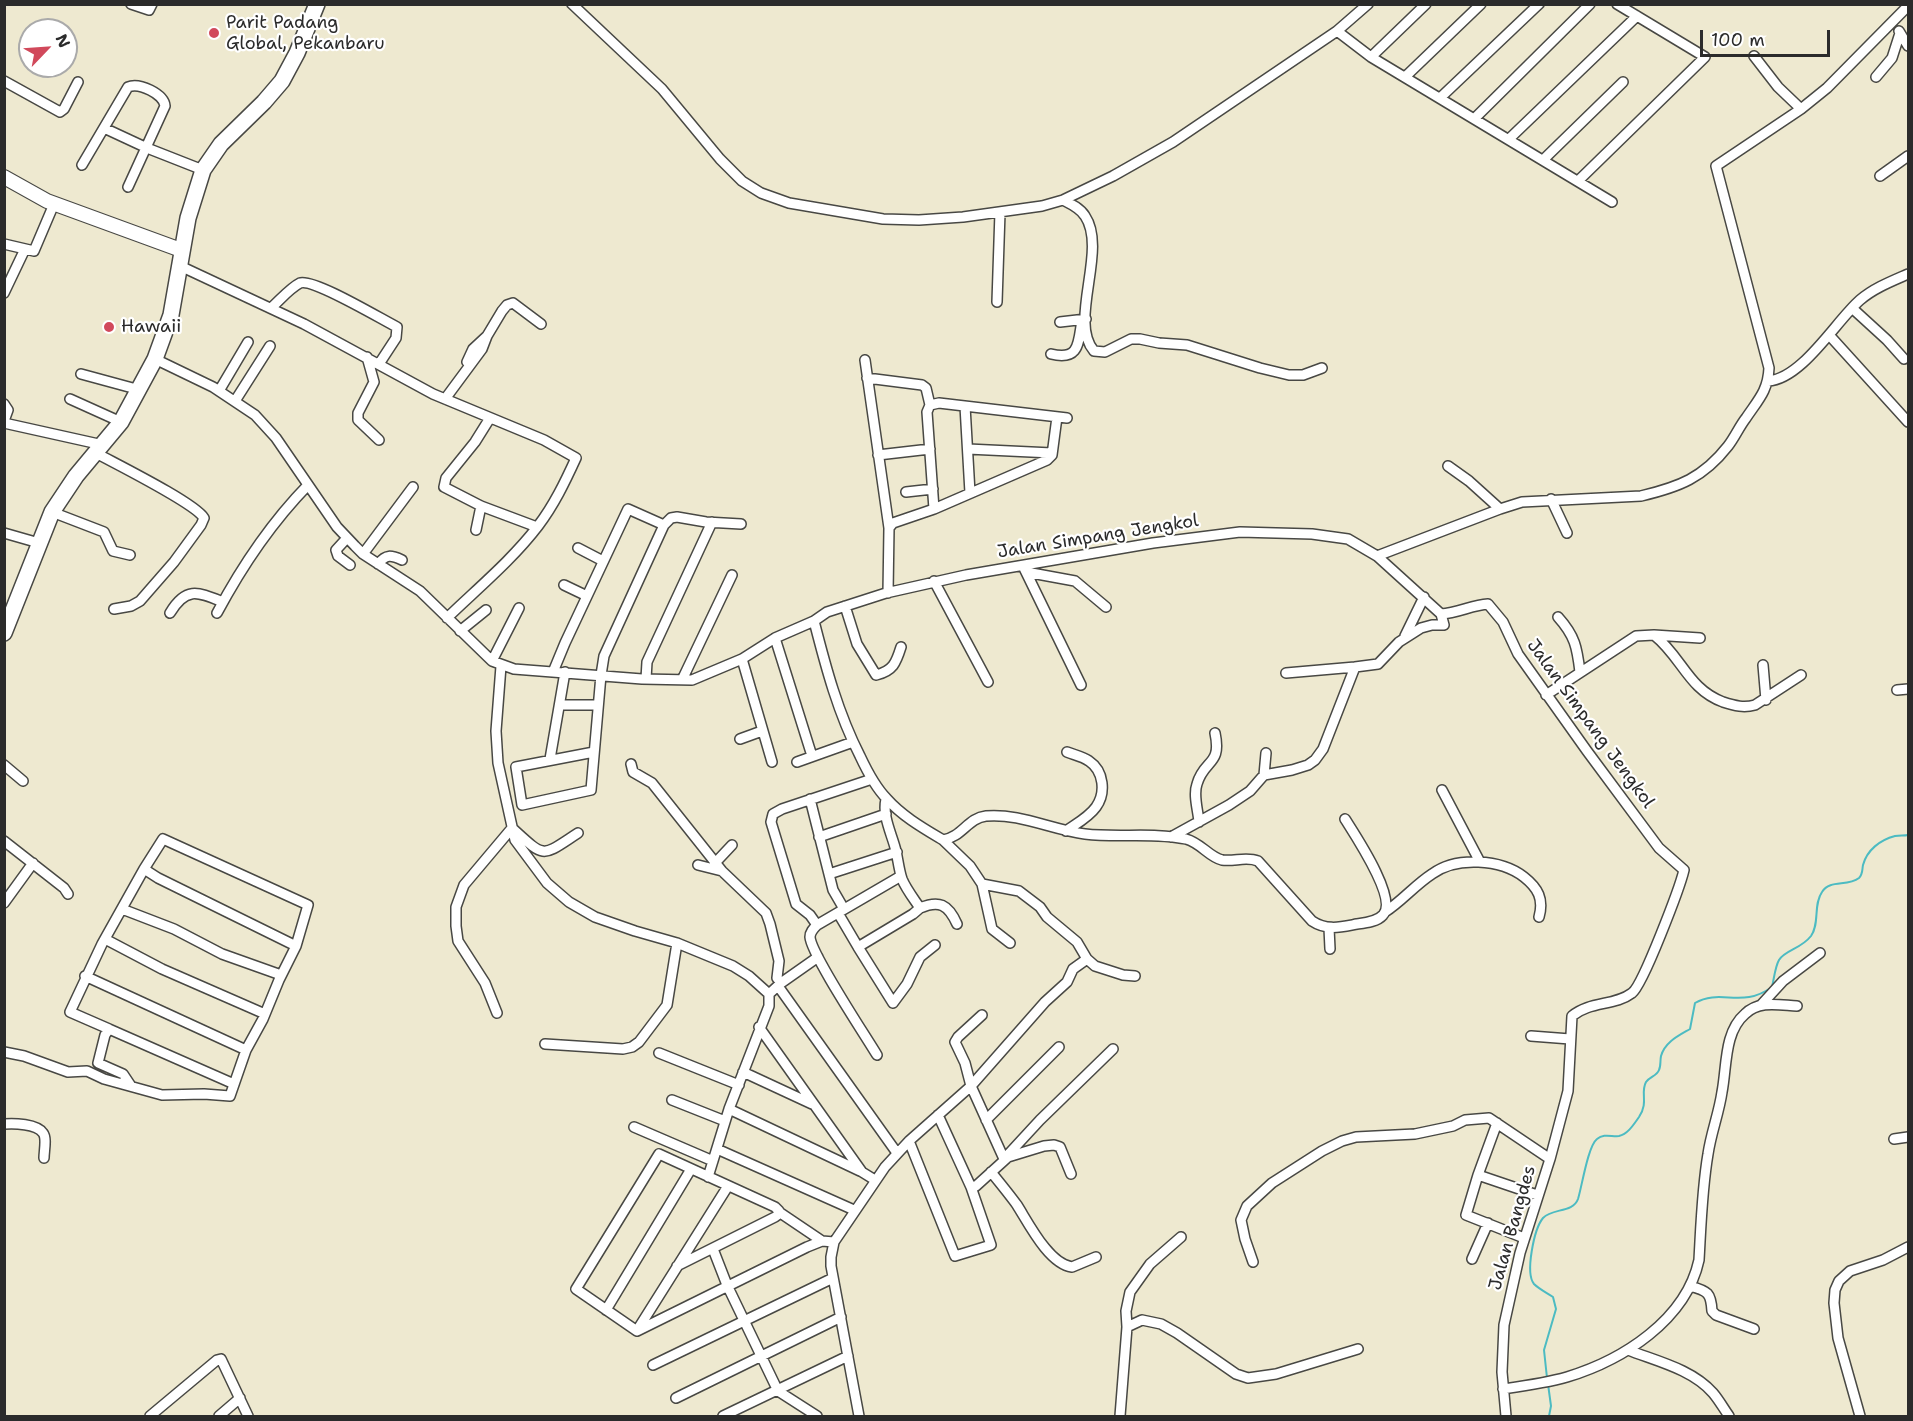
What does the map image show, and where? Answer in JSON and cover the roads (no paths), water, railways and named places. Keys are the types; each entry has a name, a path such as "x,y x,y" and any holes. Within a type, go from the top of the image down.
{"main road":[{"path":"4,633 51,512 69,485 122,422 155,359 171,315 178,265 191,203 203,170 221,144 282,81 297,53 317,4"}],"street":[{"path":"131,4 149,10 152,4"},
{"path":"572,4 662,89 733,173 761,193 811,208 883,219 919,220 1042,206 1063,200 1113,176 1180,138 1337,31 1368,4"},
{"path":"1371,57 1426,4"},
{"path":"1404,77 1481,4"},
{"path":"1440,98 1539,4"},
{"path":"1475,118 1590,4"},
{"path":"1578,181 1705,57 1617,4"},
{"path":"1377,556 1522,502 1641,496 1687,483 1723,453 1764,393 1769,368 1716,166 1801,109 1850,66 1908,6"},
{"path":"1509,139 1637,16"},
{"path":"1893,21 1908,46"},
{"path":"1337,31 1371,57 1612,202"},
{"path":"1876,77 1892,58 1900,33"},
{"path":"1754,56 1779,87 1801,109"},
{"path":"4,81 60,112 64,109 78,82"},
{"path":"1543,160 1623,82"},
{"path":"82,165 128,87 134,85 143,87 160,96 166,103 128,187"},
{"path":"104,128 203,170"},
{"path":"1880,176 1908,156"},
{"path":"4,177 22,189 54,204 181,250"},
{"path":"1051,354 1065,357 1072,354 1077,347 1084,319 1092,234 1085,216 1076,207 1063,200"},
{"path":"4,244 34,251 54,204"},
{"path":"997,302 1000,212"},
{"path":"4,293 25,249"},
{"path":"178,265 271,308 445,399 544,440 576,458 556,499 537,527 447,618"},
{"path":"1768,381 1775,381 1789,373 1830,336 1852,308 1872,292 1908,274"},
{"path":"271,308 301,283 311,283 325,289 397,327 396,338 379,364"},
{"path":"445,399 482,349 502,311 511,304 518,305 541,324"},
{"path":"1852,308 1904,359"},
{"path":"1060,322 1084,319"},
{"path":"1084,319 1088,340 1092,350 1096,352 1104,352 1131,339 1140,339 1187,345 1289,375 1303,375 1322,368"},
{"path":"1830,336 1908,422"},
{"path":"219,391 248,342"},
{"path":"235,401 270,346"},
{"path":"367,357 374,382"},
{"path":"155,359 219,391 251,411 263,423 347,538 363,554 420,591 460,632 497,664"},
{"path":"864,360 889,528 888,593"},
{"path":"380,440 357,418 374,382 392,371"},
{"path":"81,374 140,390"},
{"path":"867,378 922,385 926,388 930,405 927,412 934,509"},
{"path":"70,399 122,422"},
{"path":"889,528 893,523 934,509 1049,459 1062,417 936,403 930,405"},
{"path":"4,404 8,410 4,422 100,449 200,512 204,518 174,562 143,598 134,605 114,609"},
{"path":"965,406 970,493"},
{"path":"490,418 444,484 448,490 481,506 537,527"},
{"path":"878,455 930,449"},
{"path":"968,449 1052,453"},
{"path":"1448,466 1469,481 1500,509"},
{"path":"217,613 255,547 279,516 308,485"},
{"path":"363,554 413,487"},
{"path":"906,492 933,489"},
{"path":"1551,499 1568,533"},
{"path":"476,530 481,506"},
{"path":"553,672 628,509 664,525"},
{"path":"51,512 104,532 113,551 130,555"},
{"path":"594,752 516,767 522,805 591,790 604,657 664,525 671,518 677,517 741,524"},
{"path":"646,679 647,662 712,522"},
{"name":"Jalan Simpang Jengkol","path":"497,664 514,669 646,679 692,680 742,659 775,638 814,621 827,612 888,593 934,581 1025,569 1153,543 1240,532 1280,532 1348,539 1377,556 1441,614 1454,614 1476,605 1488,604 1503,622 1518,654 1546,695 1659,848 1684,870 1651,960 1634,992 1579,1011 1572,1016 1568,1091 1550,1159"},
{"path":"4,533 39,543"},
{"path":"347,538 336,550 338,556 350,565"},
{"path":"578,548 603,561"},
{"path":"378,564 389,555 402,560"},
{"path":"1025,569 1075,581 1106,607"},
{"path":"1025,569 1081,685"},
{"path":"682,680 732,575"},
{"path":"934,581 988,682"},
{"path":"564,585 587,596"},
{"path":"170,613 178,601 189,593 204,594 223,602"},
{"path":"1405,637 1424,597"},
{"path":"845,606 857,644 876,675 888,672 893,667 901,647"},
{"path":"519,609 497,664 498,763 515,840 548,883 569,902 595,916 677,943 733,966 770,994"},
{"path":"460,632 486,610"},
{"path":"1286,673 1378,664 1405,637 1421,628 1432,625 1444,626 1441,614"},
{"path":"1558,617 1576,643 1580,672"},
{"path":"814,621 835,700 872,779 886,799 909,818 943,840 970,866 982,884 992,929 1010,943"},
{"path":"1654,635 1675,655 1697,687 1712,698 1742,707 1766,700 1801,675"},
{"path":"1546,695 1636,636 1700,638"},
{"path":"775,638 812,756"},
{"path":"742,659 772,762"},
{"path":"1763,665 1766,700"},
{"path":"1264,775 1302,767 1312,763 1320,756 1355,667"},
{"path":"550,759 565,672"},
{"path":"1897,690 1908,689"},
{"path":"560,705 598,705"},
{"path":"740,739 762,731"},
{"path":"1199,822 1197,784 1216,757 1215,733"},
{"path":"797,762 853,742"},
{"path":"1066,831 1097,806 1102,788 1100,774 1094,765 1067,752"},
{"path":"1171,837 1250,791 1264,775 1266,753"},
{"path":"631,764 633,772 652,783 722,871 766,913 776,944 779,961 777,978 780,984 897,1153"},
{"path":"4,765 23,781"},
{"path":"817,925 810,915 795,904 771,822 773,814 872,779"},
{"path":"1442,790 1480,862"},
{"path":"886,799 886,814 901,876 920,908"},
{"path":"810,800 832,890 858,947 893,1003 907,984 920,957 934,945"},
{"path":"819,837 886,814"},
{"path":"943,840 952,838 976,818 998,816 1095,835 1171,837 1194,842 1220,859 1258,861 1306,915 1319,925 1329,928 1371,921 1381,917 1438,869 1480,862 1500,864 1534,886 1541,899 1539,917"},
{"path":"1345,819 1371,863 1384,891 1385,912"},
{"path":"512,828 536,850 549,851 578,833"},
{"path":"497,1014 484,984 458,941 456,907 464,885 512,828"},
{"path":"4,1052 24,1056 68,1072 87,1071 104,1079 162,1095 230,1096 246,1050 296,946 308,905 163,839 85,976 70,1012 234,1084"},
{"path":"4,841 68,894"},
{"path":"716,862 732,845"},
{"path":"828,874 897,852"},
{"path":"4,903 33,864"},
{"path":"698,865 722,871"},
{"path":"144,869 296,946"},
{"path":"878,1054 818,957 810,933 817,925 901,876"},
{"path":"982,884 1013,889 1026,895 1040,907 1047,917 1077,942 1087,959 1095,966 1135,976"},
{"path":"858,947 913,915 920,908 937,903 944,906 957,924"},
{"path":"122,909 174,929 222,954 281,975"},
{"path":"1329,928 1330,949"},
{"path":"105,939 162,969 265,1014"},
{"path":"545,1044 623,1048 632,1047 639,1042 667,1005 677,943"},
{"path":"1761,1005 1783,981 1820,953"},
{"path":"708,1177 729,1109 769,1006 770,994 780,984 818,957"},
{"path":"859,1416 833,1278 831,1257 834,1242 854,1210 897,1153 971,1086 1045,1002 1067,982 1073,969 1087,959"},
{"path":"85,976 246,1050"},
{"path":"1503,1389 1564,1378 1628,1350 1664,1322 1696,1275 1707,1157 1720,1104 1729,1044 1739,1019 1749,1010 1761,1005 1797,1006"},
{"path":"982,1015 955,1042 971,1086 1004,1160"},
{"path":"759,1027 862,1172"},
{"path":"109,1029 98,1063 123,1074 131,1086"},
{"path":"1531,1036 1570,1039"},
{"path":"986,1120 999,1110 1059,1047"},
{"path":"971,1187 978,1184 1004,1160 1040,1120 1113,1049"},
{"path":"659,1053 739,1085"},
{"path":"743,1072 815,1105"},
{"path":"672,1100 725,1121"},
{"path":"729,1109 876,1180"},
{"path":"909,1141 955,1256 991,1245 971,1187 938,1115"},
{"name":"Jalan Bangdes","path":"1253,1262 1242,1228 1241,1220 1244,1211 1272,1184 1332,1145 1356,1137 1383,1137 1442,1130 1477,1117 1489,1118 1550,1159 1524,1238 1504,1325 1502,1359 1506,1416"},
{"path":"1497,1123 1466,1215 1524,1238"},
{"path":"4,1124 34,1127 42,1132 44,1158"},
{"path":"634,1127 713,1161"},
{"path":"1894,1139 1908,1137"},
{"path":"1004,1160 1029,1150 1057,1145 1061,1149 1071,1174"},
{"path":"717,1149 854,1210"},
{"path":"637,1331 576,1289 659,1154 775,1207 822,1241"},
{"path":"606,1310 691,1169"},
{"path":"991,1172 1010,1195 1036,1235 1059,1262 1072,1267 1096,1257"},
{"path":"1478,1175 1537,1195"},
{"path":"637,1331 729,1186"},
{"path":"677,1266 775,1217 779,1212"},
{"path":"1472,1259 1488,1223"},
{"path":"1120,1416 1126,1311 1130,1292 1150,1264 1181,1237"},
{"path":"637,1331 807,1247 822,1241 834,1242"},
{"path":"1860,1416 1838,1338 1834,1304 1835,1290 1839,1281 1850,1271 1883,1260 1908,1247"},
{"path":"712,1249 778,1391 818,1416"},
{"path":"653,1365 833,1278"},
{"path":"1690,1286 1710,1296 1713,1313 1754,1329"},
{"path":"676,1398 841,1317"},
{"path":"1126,1327 1142,1320 1161,1324 1236,1374 1248,1378 1286,1371 1358,1349"},
{"path":"1628,1350 1678,1369 1699,1380 1714,1393 1729,1416"},
{"path":"723,1416 848,1356"},
{"path":"150,1416 221,1359 248,1416"},
{"path":"219,1416 240,1398"}],"waterway":[{"path":"1547,1378 1544,1350 1556,1309 1553,1297 1534,1284 1530,1271 1534,1241 1543,1218 1567,1209 1578,1199 1591,1150 1597,1139 1622,1135 1635,1123 1642,1112 1644,1086 1658,1072 1661,1056 1666,1047 1672,1040 1690,1029 1695,1003 1714,997 1751,997 1772,987 1779,960 1803,944 1814,931 1819,897 1825,888 1859,878 1865,860 1875,846 1889,838 1908,835"},
{"path":"1548,1384 1551,1406 1549,1416"}],"place":[{"name":"Parit Padang Global, Pekanbaru","path":"214,33"},
{"name":"Hawaii","path":"109,327"}]}
